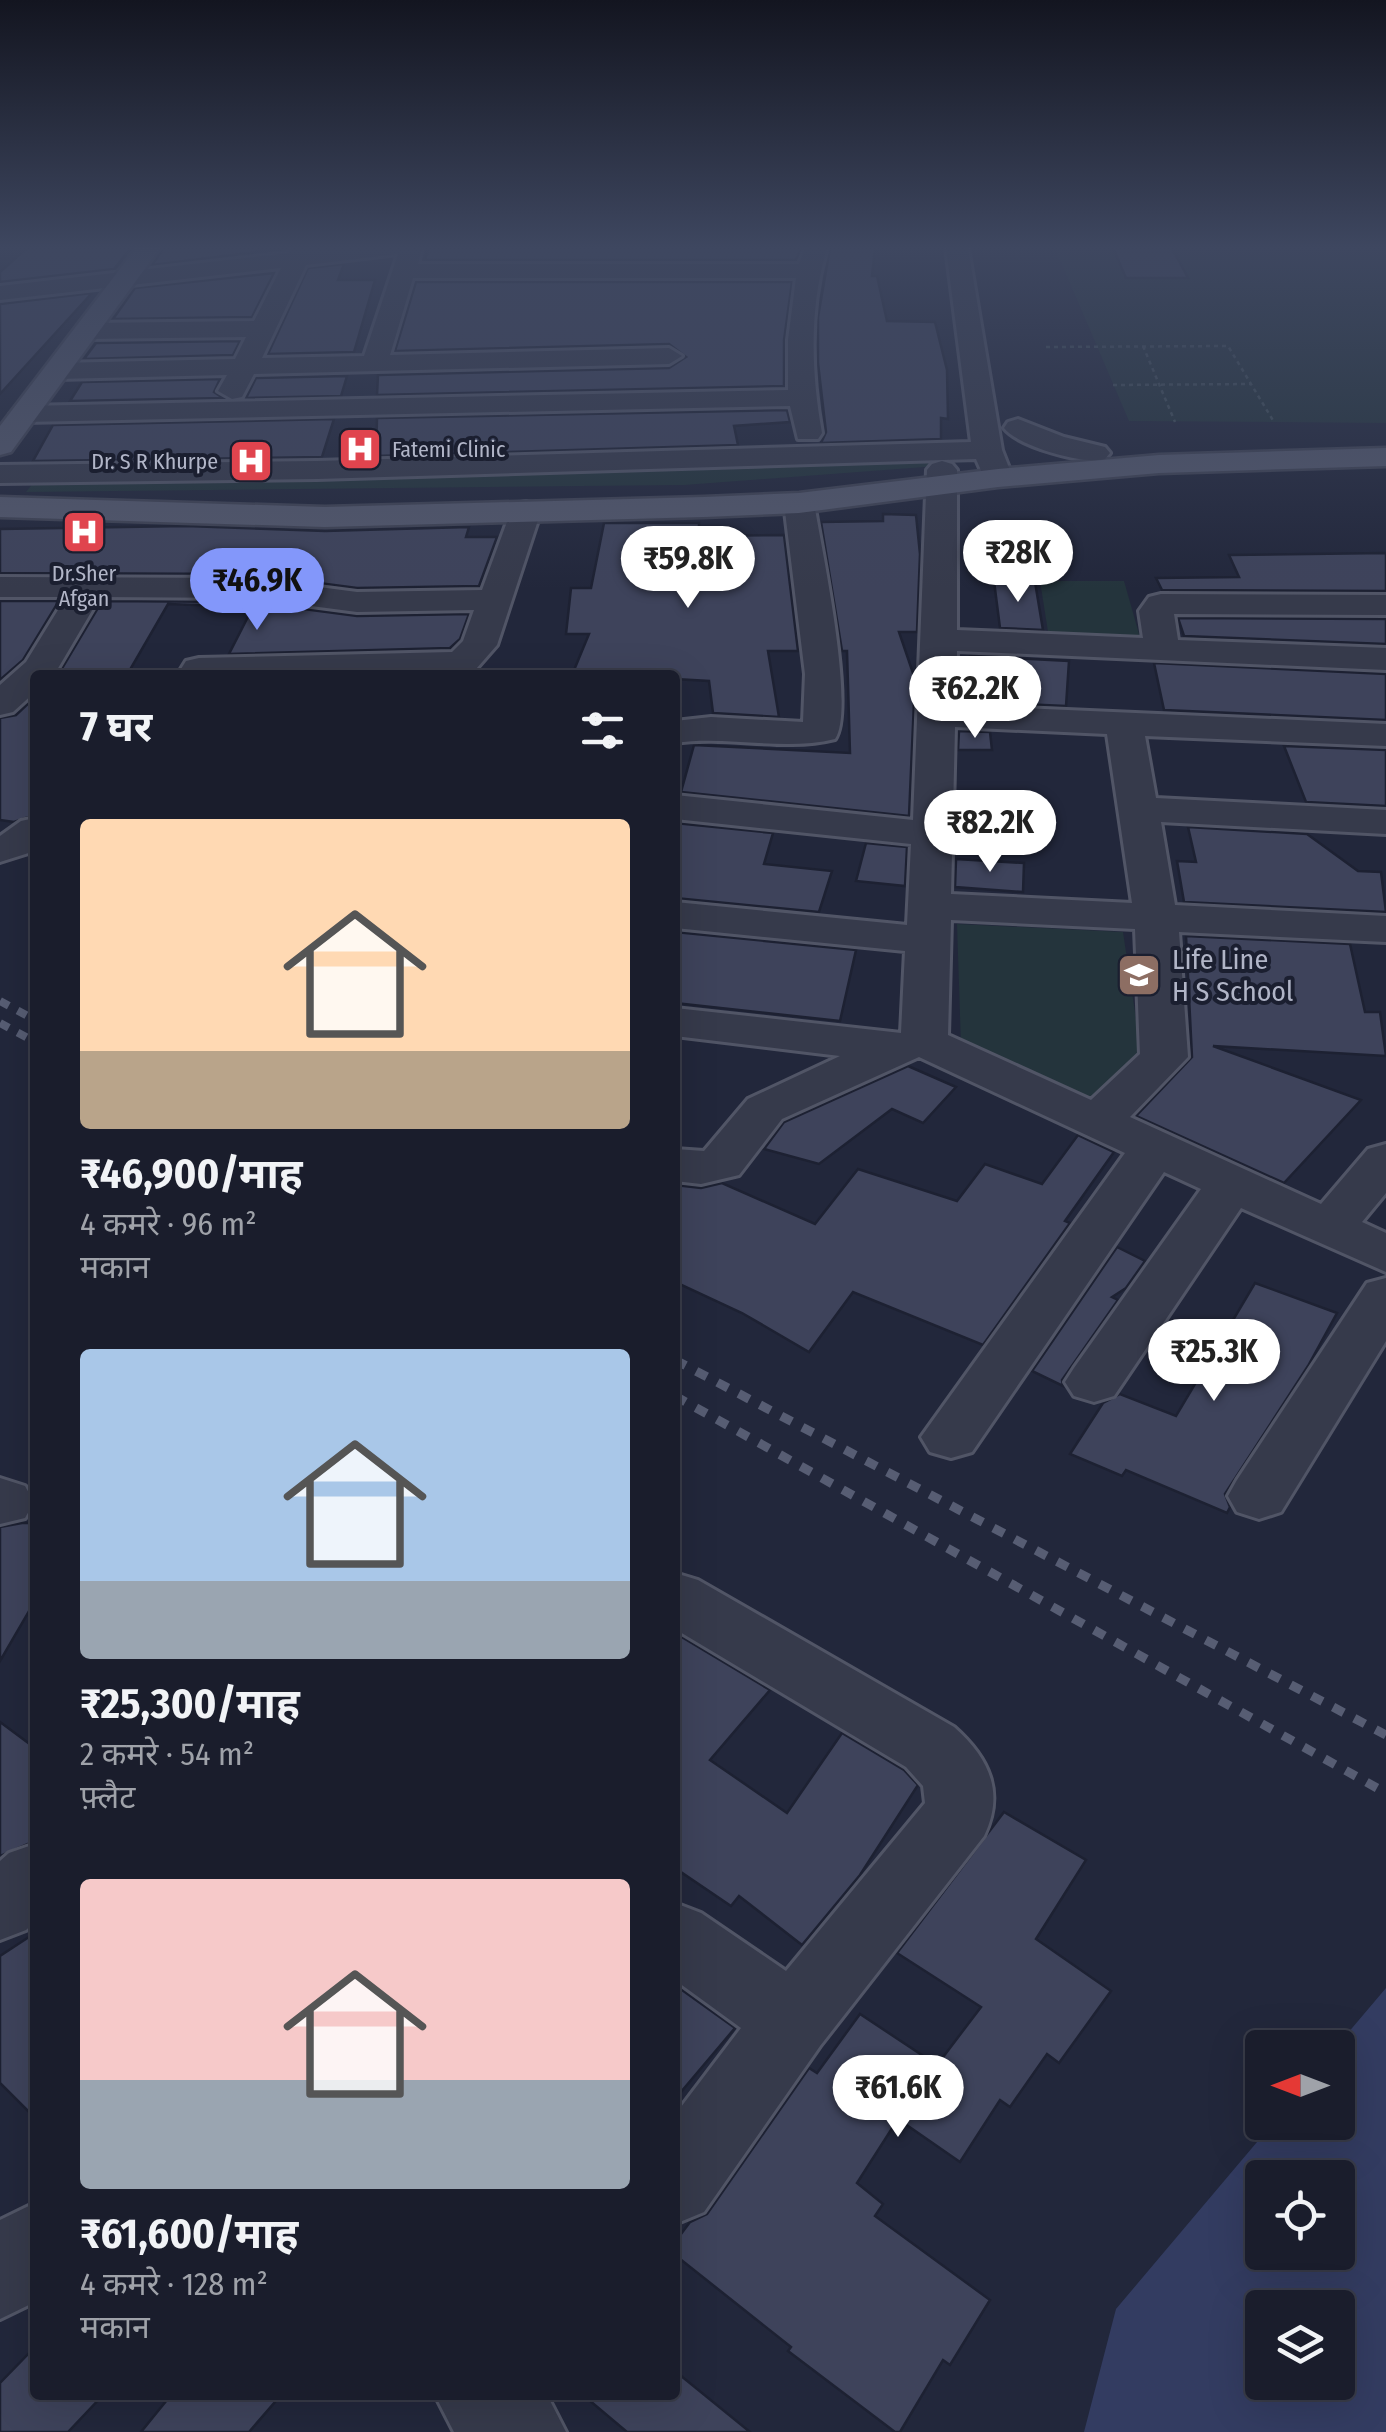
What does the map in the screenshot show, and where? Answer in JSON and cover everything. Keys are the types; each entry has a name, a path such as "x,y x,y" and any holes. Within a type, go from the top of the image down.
{"main road":[{"path":"0,446 64,361"},
{"path":"1033,468 1095,453 1386,446"},
{"path":"0,494 325,516 526,511 799,503 943,479 992,464 1033,468 1386,457"},
{"path":"0,494 225,500 586,496 943,479"}],"street":[{"path":"222,410 246,361"},
{"path":"57,371 386,361"},
{"path":"662,401 669,361"},
{"path":"803,361 800,398 812,454"},
{"path":"0,494 318,470 812,454 992,464 975,361"},
{"path":"1013,396 1018,428 1033,468"},
{"path":"24,414 800,398"},
{"path":"1018,428 1055,444 1095,453"},
{"path":"910,1045 929,923 943,479"},
{"path":"680,731 797,734 822,730 825,725 823,674 799,503"},
{"path":"410,670 463,661 479,645 526,511"},
{"path":"0,587 89,587 234,611 357,602 495,600"},
{"path":"40,670 89,587"},
{"path":"1162,650 1156,611 1161,604 1386,605"},
{"path":"197,670 234,611"},
{"path":"940,640 1386,659"},
{"path":"0,704 30,678"},
{"path":"937,715 1386,735"},
{"path":"1098,1121 1164,1057 1156,918 1124,723"},
{"path":"680,808 932,834"},
{"path":"1138,810 1386,822"},
{"path":"0,850 30,834"},
{"path":"680,915 929,923 1156,918 1384,936"},
{"path":"680,1022 910,1045 1098,1121 1386,1254"},
{"path":"680,1166 701,1168 721,1164 766,1109 910,1045"},
{"path":"951,1437 1155,1148"},
{"path":"1330,1226 1386,1160"},
{"path":"1094,1382 1232,1182"},
{"path":"1259,1496 1386,1296"},
{"path":"680,1601 930,1747 953,1767 962,1790 959,1814 793,2020 680,2175"},
{"path":"0,1907 30,1880"},
{"path":"680,1941 793,2020"},
{"path":"0,2277 30,2250"}],"path":[{"path":"1150,361 1175,422"},
{"path":"1237,361 1274,422"},
{"path":"1114,385 1251,384"}],"shaded area":[{"path":"1104,361 1386,361 1386,423 1129,421"},
{"path":"935,455 938,466 684,485 26,492 38,477"},
{"path":"1040,581 1124,581 1141,641 1049,638"},
{"path":"957,924 1123,932 1142,1059 1090,1102 961,1045"}],"water":[{"path":"1386,1988 1386,2432 1084,2432 1116,2309 1259,2140 1355,2140 1355,2030 1350,2030"}],"building":[{"path":"0,361 30,361 0,394"},
{"path":"679,361 784,361 784,386 377,395 378,375 669,368"},
{"path":"945,361 948,419 941,418 941,439 821,443 826,432 818,363"},
{"path":"347,376 341,396 246,398 256,378"},
{"path":"220,379 214,392 223,398 70,401 82,382"},
{"path":"787,410 790,422 734,426 738,445 376,456 377,418"},
{"path":"334,419 322,457 33,461 53,425"},
{"path":"883,514 916,515 920,554 917,632 899,632 915,679 909,816 681,792 694,745 850,753 847,651 842,651 821,522 883,521"},
{"path":"604,523 699,523 699,536 784,535 798,651 768,651 779,717 713,713 709,681 680,679 680,670 574,670 589,634 566,634 571,588 591,588"},
{"path":"186,526 325,531 469,527 466,537 497,537 479,586 357,588 250,574 0,573 0,529"},
{"path":"1386,553 1386,591 1162,590 1156,578 1239,577 1229,555"},
{"path":"994,581 1035,582 1043,630 1000,628"},
{"path":"0,601 59,601 23,660 0,680"},
{"path":"102,601 250,602 357,616 469,614 460,639 450,648 229,654 253,607 168,604 130,670 61,670"},
{"path":"1178,618 1386,619 1386,644 1184,636"},
{"path":"970,656 1069,661 1066,706 960,701 960,697 972,698"},
{"path":"1154,663 1386,674 1386,720 1164,710"},
{"path":"30,702 30,817 14,822 0,820 0,718 16,715"},
{"path":"959,731 990,732 992,750 958,750"},
{"path":"1284,746 1386,750 1386,806 1306,802"},
{"path":"680,824 773,833 764,864 832,871 819,912 680,898"},
{"path":"1188,827 1307,834 1358,871 1381,872 1386,912 1184,902 1177,861 1196,862"},
{"path":"866,843 907,847 905,886 856,881"},
{"path":"956,859 1024,863 1023,892 955,887"},
{"path":"680,932 856,950 840,1021 680,1004"},
{"path":"1186,936 1350,944 1365,1012 1380,1012 1386,1056 1213,1046 1361,1100 1284,1183 1136,1116 1192,1057"},
{"path":"908,1066 956,1087 923,1123 892,1109 819,1164 764,1149 784,1122"},
{"path":"1078,1135 1114,1152 1065,1221 1070,1223 983,1345 853,1292 809,1352 742,1313 680,1284 680,1186 701,1188 722,1183 815,1224 858,1169 957,1201 985,1164 1042,1184"},
{"path":"1117,1247 1145,1261 1126,1288 1112,1297 1118,1300 1062,1380 1063,1386 1032,1371"},
{"path":"1255,1283 1337,1313 1308,1366 1225,1494 1230,1507 1227,1513 1126,1470 1122,1476 1070,1454 1103,1403 1120,1394 1176,1416"},
{"path":"30,1523 30,1610 0,1661 0,1527"},
{"path":"680,1636 770,1690 710,1760 787,1813 842,1733 904,1770 918,1785 860,1875 802,1945 739,1896 731,1906 680,1871"},
{"path":"0,1722 30,1744 30,1843 0,1856"},
{"path":"1004,1812 1086,1860 1036,1939 1111,1991 1059,2063 1047,2054 1010,2107 1000,2100 960,2162 898,2119 857,2183 883,2204 875,2216 990,2300 950,2365 943,2360 900,2432 788,2351 791,2347 680,2259 680,2235 690,2222 707,2214 809,2068 817,2073 860,2014 937,2065 981,2007 897,1953"},
{"path":"30,1936 30,2113 0,2083 0,1956"},
{"path":"680,1989 735,2028 680,2093"},
{"path":"30,2352 30,2400 98,2400 68,2432 0,2432 0,2383"},
{"path":"680,2375 750,2432 627,2432 589,2400 680,2400"},
{"path":"167,2400 277,2400 249,2432 141,2432"}],"railway":[{"path":"0,1001 30,1017"},
{"path":"0,1023 30,1039"},
{"path":"680,1363 1386,1735"},
{"path":"680,1399 1386,1793"}],"place":[{"name":"Fatemi Clinic","path":"360,449"},
{"name":"Dr. S R Khurpe","path":"251,461"},
{"name":"Dr.Sher Afgan","path":"84,532"},
{"name":"Life Line H S School","path":"1139,975"}]}
